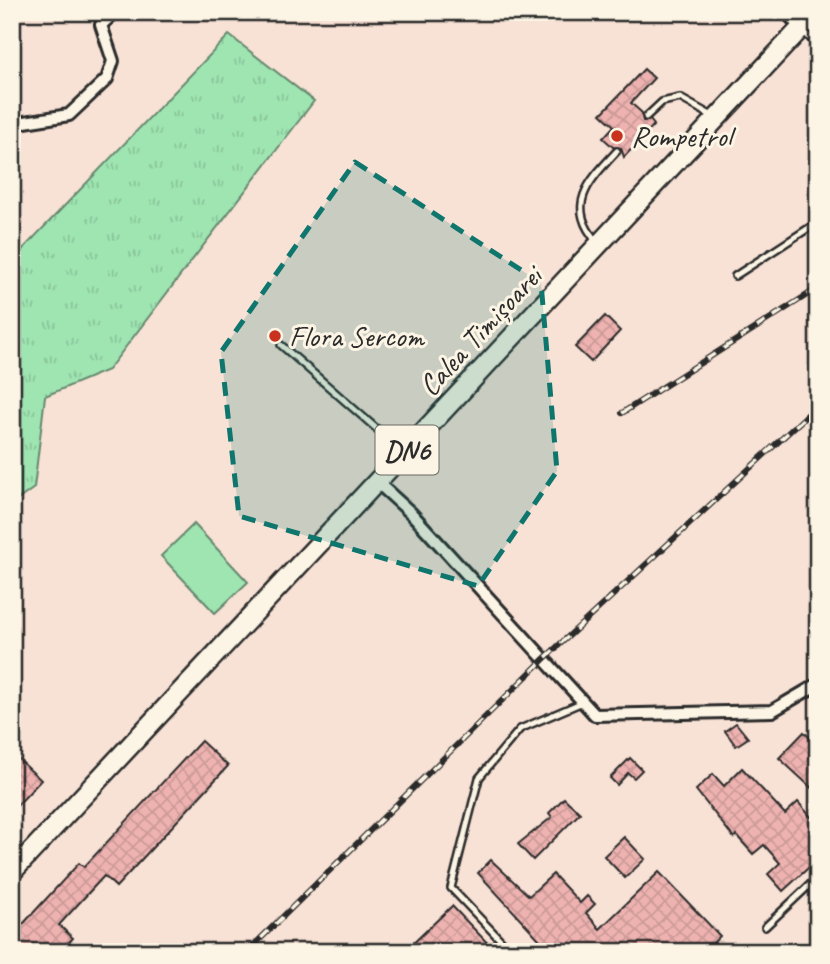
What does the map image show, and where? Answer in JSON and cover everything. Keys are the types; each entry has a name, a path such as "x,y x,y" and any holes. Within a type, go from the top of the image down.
{"main road":[{"name":"Calea Timișoarei","path":"12,872 816,12"}],"street":[{"path":"12,124 68,115 107,79 113,61 101,24 115,12"},
{"path":"786,12 801,28"},
{"path":"377,482 411,513 595,715 772,711 818,684"}],"lane":[{"path":"801,28 818,46"},
{"path":"646,117 662,102 680,98 716,118"},
{"path":"599,244 588,232 580,206 588,182 617,151"},
{"path":"735,276 818,222"},
{"path":"281,345 404,453"},
{"path":"512,952 451,887 459,846 479,778 520,729 583,702"},
{"path":"765,927 818,877"}],"highlighted area":[{"path":"355,162 541,283 557,471 478,586 239,516 221,352"}],"shaded area":[{"path":"12,12 818,12 818,952 12,952 12,504 34,488 45,396 108,370 22,250 12,248"}],"green space":[{"path":"229,35 314,101 108,370 45,396 34,488 12,504 12,248 22,250"},
{"path":"194,524 248,582 215,613 161,556"}],"building":[{"path":"644,69 654,78 631,103 642,113 643,121 650,120 654,125 624,157 621,148 613,147 603,138 614,126 601,114"},
{"path":"605,316 620,331 591,362 575,347"},
{"path":"736,723 748,738 736,746 725,731"},
{"path":"804,732 818,745 818,794 779,758"},
{"path":"201,741 228,766 116,887 104,876 59,925 73,938 60,952 12,952 12,936 79,863 84,867"},
{"path":"12,753 41,780 12,811"},
{"path":"630,758 642,770 634,778 628,773 617,785 610,778"},
{"path":"742,768 785,814 798,802 818,825 818,859 783,891 768,874 780,863 764,845 753,854 736,835 734,838 696,790 713,774 724,786"},
{"path":"564,798 580,813 533,860 518,844 552,817 549,813"},
{"path":"624,837 645,859 625,878 604,856"},
{"path":"491,860 529,896 553,874 580,903 587,896 595,904 586,913 600,929 659,872 720,936 704,952 551,952 478,873"},
{"path":"452,906 496,952 404,952"}],"railway":[{"path":"622,413 818,288"},
{"path":"247,952 544,659 818,405"}],"place":[{"name":"Rompetrol","path":"617,136"},
{"name":"Flora Sercom","path":"275,336"}]}
